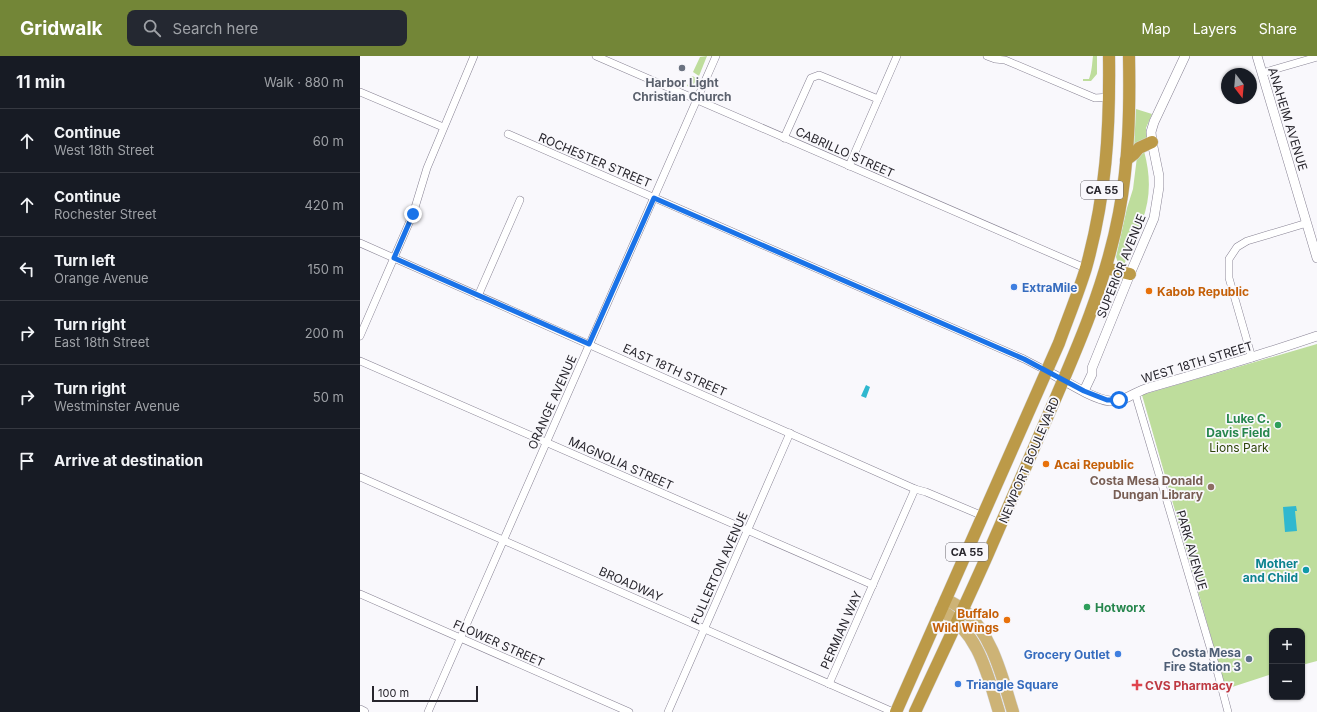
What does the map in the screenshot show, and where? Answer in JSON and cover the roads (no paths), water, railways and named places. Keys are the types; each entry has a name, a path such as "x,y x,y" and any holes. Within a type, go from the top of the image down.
{"highway":[{"name":"NEWPORT BOULEVARD","path":"896,712 1047,371 1072,311 1086,268 1099,212 1108,139 1110,96 1109,56"},
{"name":"NEWPORT BOULEVARD","path":"916,712 958,621 1063,380 1083,332 1106,268 1119,212 1126,160 1130,102 1129,56"},
{"path":"1126,160 1139,148 1152,142"},
{"path":"1106,268 1130,274"}],"main road":[{"path":"943,605 963,609 975,622 990,646 1000,670 1013,712"},
{"path":"943,605 966,631 980,654 999,712"}],"street":[{"path":"360,336 413,214 427,168 474,56"},
{"name":"CABRILLO STREET","path":"596,56 1086,268"},
{"name":"ORANGE AVENUE","path":"428,712 716,56"},
{"path":"849,166 897,56"},
{"path":"987,56 994,59 1004,58 1095,98 1110,96"},
{"name":"SUPERIOR AVENUE","path":"1084,391 1092,374 1092,368 1130,274 1154,218 1159,176 1151,132 1154,122 1185,56"},
{"name":"ANAHEIM AVENUE","path":"1257,56 1317,258"},
{"path":"1262,73 1317,57"},
{"path":"784,138 811,78 815,76 819,75 878,99"},
{"path":"360,92 444,127"},
{"name":"ROCHESTER STREET","path":"508,134 1024,359 1047,371"},
{"path":"478,296 520,200"},
{"path":"1252,358 1229,278 1229,259 1237,247 1247,241 1307,223"},
{"name":"EAST 18TH STREET","path":"360,243 915,489 926,492 983,516"},
{"name":"WEST 18TH STREET","path":"1047,371 1084,391 1102,399 1112,401 1125,398 1143,390 1252,358 1317,336"},
{"name":"MAGNOLIA STREET","path":"360,361 873,585"},
{"name":"PARK AVENUE","path":"1134,394 1228,712"},
{"name":"FULLERTON AVENUE","path":"668,712 790,433"},
{"name":"BROADWAY","path":"360,477 893,712"},
{"name":"PERMIAN WAY","path":"829,684 915,489"},
{"name":"FLOWER STREET","path":"360,594 629,712"},
{"path":"360,710 364,712"}],"water":[{"path":"866,385 870,387 866,398 861,396"},
{"path":"1296,506 1297,531 1285,532 1283,507"}],"place":[{"name":"Harbor Light Christian Church","path":"682,68"},
{"name":"ExtraMile","path":"1014,287"},
{"name":"Kabob Republic","path":"1149,291"},
{"name":"Luke C. Davis Field","path":"1278,425"},
{"name":"Acai Republic","path":"1046,464"},
{"name":"Costa Mesa Donald Dungan Library","path":"1211,487"},
{"name":"Mother and Child","path":"1306,570"},
{"name":"Hotworx","path":"1087,607"},
{"name":"Buffalo Wild Wings","path":"1007,620"},
{"name":"Grocery Outlet","path":"1118,654"},
{"name":"Costa Mesa Fire Station 3","path":"1249,659"},
{"name":"Triangle Square","path":"958,684"},
{"name":"CVS Pharmacy","path":"1137,685"}],"park label":[{"name":"Lions Park","path":"1239,447"}]}
